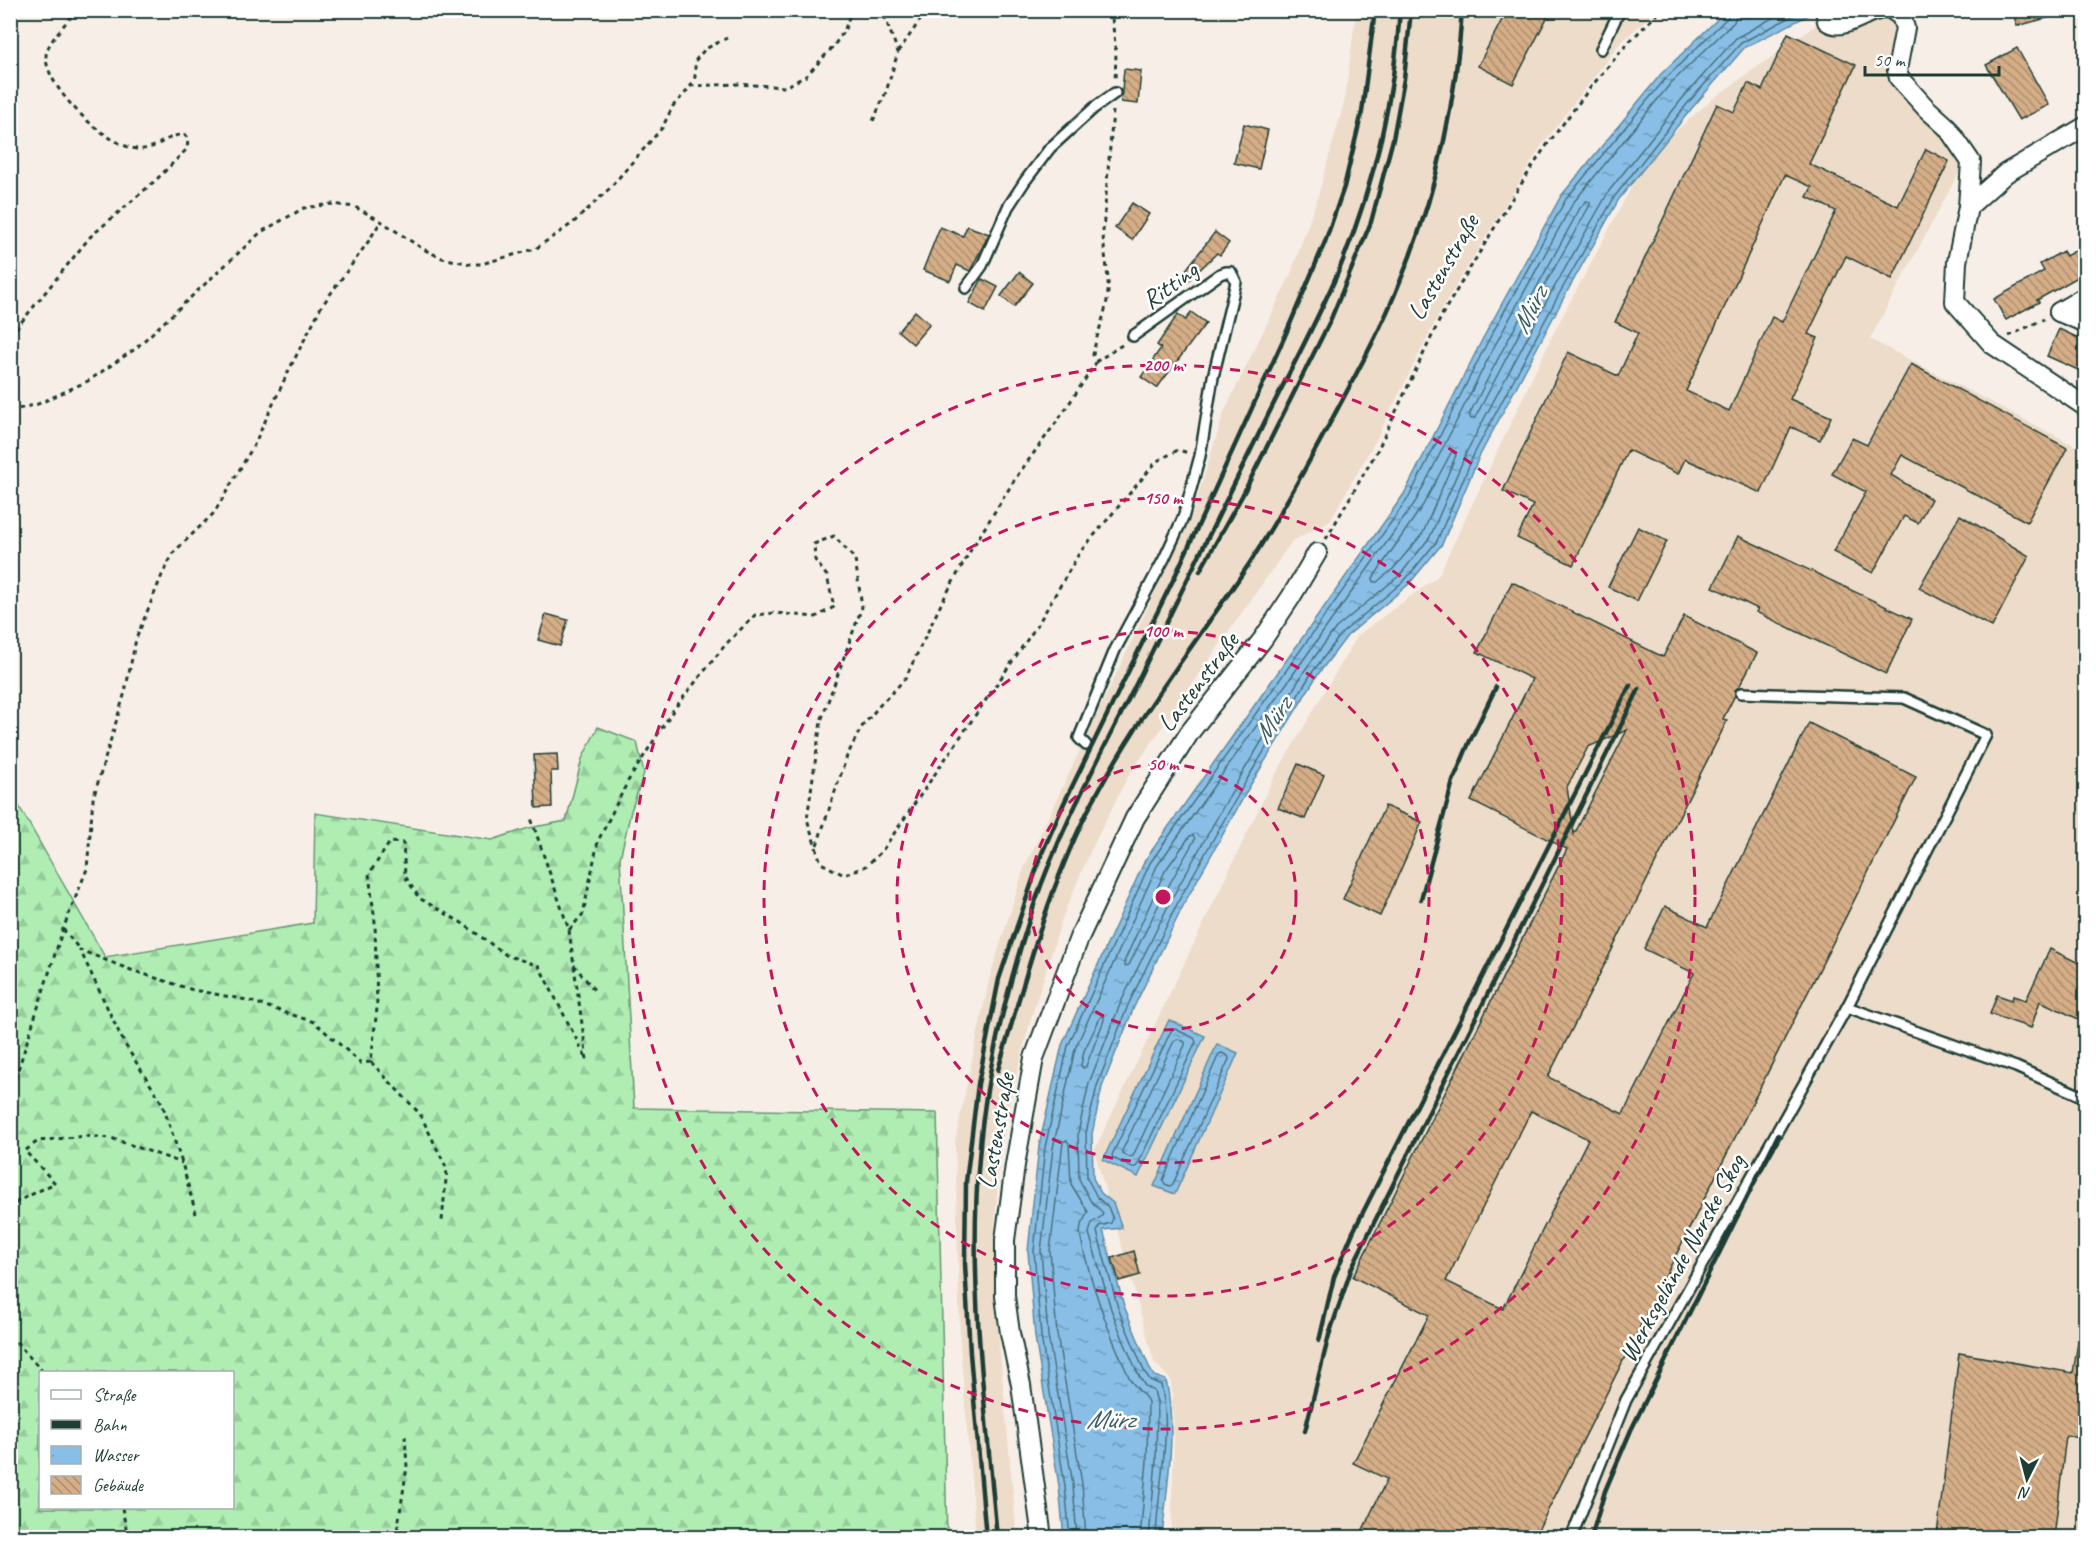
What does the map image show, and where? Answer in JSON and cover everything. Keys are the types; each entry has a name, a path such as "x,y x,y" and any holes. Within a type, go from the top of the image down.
{"street":[{"path":"1825,11 1827,21 1839,25 1879,10"},
{"path":"1892,10 1901,16 1905,28 1897,70 1899,78 1947,127 1971,162 1968,207 1957,262 1955,302 1992,344 2085,407"},
{"path":"1968,207 2006,173 2085,126"},
{"path":"2059,312 2085,296"},
{"path":"2059,312 2085,323"},
{"name":"Lastenstraße","path":"1042,1538 1021,1385 1005,1296 1005,1240 1015,1165 1034,1058 1079,938 1155,780 1268,631 1317,553"}],"lane":[{"path":"1601,49 1620,10"},
{"path":"966,288 982,266 1008,207 1050,148 1114,93"},
{"name":"Ritting","path":"1086,745 1079,738 1086,716 1115,650 1164,559 1183,518 1200,456 1214,377 1236,282 1235,276 1231,272 1220,274 1133,336"},
{"name":"Werksgelände Norske Skog","path":"1571,1538 1626,1400 1846,1007 1986,735 1904,698 1741,693"},
{"path":"1846,1007 2016,1067 2085,1098"}],"path":[{"path":"10,336 90,237 155,181 187,149 188,140 185,135 178,134 153,148 139,150 125,148 95,127 73,107 54,82 45,57 54,38 77,10"},
{"path":"690,86 738,84 785,87 806,76 821,62 845,29 849,17 848,10"},
{"path":"882,10 898,52"},
{"path":"873,121 886,92 898,52 921,19 921,10"},
{"name":"Ritting","path":"1112,10 1116,52 1103,231 1108,293 1094,346 1093,355 1096,361 1106,357 1133,336"},
{"name":"Lastenstraße","path":"1317,553 1377,451 1443,313 1516,192 1590,88 1627,44 1661,10"},
{"path":"10,411 38,404 88,381 135,349 261,232 304,208 332,204 355,207 423,249 442,258 471,264 481,264 535,249 573,223 609,189 662,128 673,106 695,77 695,61 705,49 727,38"},
{"path":"10,1095 63,929 87,869 93,799 125,692 136,639 162,575 174,552 214,513 254,445 321,307 381,221"},
{"path":"1992,344 2059,312"},
{"path":"816,847 847,756 861,728 905,680 942,602 969,553 1017,476 1064,413 1096,361"},
{"path":"569,930 583,914 598,841 627,781 674,709 726,644 755,615 775,613 816,617 834,607 826,576 815,560 814,544 834,536 855,559 862,607 821,721 807,819 821,863 844,875 866,866 882,851 1038,624 1080,552 1157,461 1178,450 1200,456"},
{"path":"442,1221 447,1169 420,1114 371,1062 377,1008 375,922 369,874 390,842 404,843 405,876 419,898 462,923 506,955 539,966 587,1060 569,930 531,818"},
{"path":"63,929 80,950 124,1043 162,1103 196,1214"},
{"path":"80,950 183,986 247,1000 314,1022 361,1063 371,1062"},
{"path":"573,964 595,991"},
{"path":"10,1211 18,1201 55,1184 25,1151 38,1141 85,1136 111,1138 182,1163"},
{"path":"10,1335 43,1371"},
{"path":"396,1538 407,1467 405,1436"},
{"path":"122,1509 128,1538"}],"shaded area":[{"path":"1845,10 1859,11 1896,22 1893,76 1926,111 1964,163 1870,339 2085,451 2085,1537 1171,1537 1174,1435 1171,1380 1154,1362 1131,1278 1140,1275 1134,1252 1124,1254 1094,1151 1273,779 1358,635 1438,576 1554,332 1648,156 1711,100 1816,25"},
{"path":"1356,11 1655,11 1620,43 1542,145 1441,310 1376,440 1329,522 1292,541 1127,778 1091,850 1063,916 1030,1022 1009,1106 999,1161 994,1239 994,1287 1017,1537 976,1538 960,1344 955,1141 989,980 1024,868 1193,512 1224,412 1290,276 1317,199 1345,99"}],"green space":[{"path":"598,727 637,742 644,773 631,811 620,858 634,1108 937,1113 947,1537 11,1537 11,792 105,957 313,923 315,813 492,840 529,828 566,821 582,759"}],"water":[{"name":"Mürz","path":"1726,11 1817,11 1745,47 1692,108 1619,199 1479,457 1442,544 1409,584 1347,636 1316,677 1251,784 1185,902 1134,1007 1102,1087 1092,1134 1093,1178 1101,1193 1113,1203 1122,1228 1103,1230 1124,1306 1150,1369 1154,1376 1166,1380 1171,1439 1162,1537 1064,1538 1059,1486 1035,1337 1028,1251 1039,1146 1062,1045 1145,860 1404,494 1482,340 1561,196 1661,74"},
{"path":"1169,1020 1205,1036 1138,1177 1103,1160"},
{"path":"1217,1044 1238,1053 1175,1194 1154,1186"}],"building":[{"path":"1507,10 1551,10 1513,84 1478,66"},
{"path":"2012,10 2057,10 2058,15 2017,26"},
{"path":"1788,33 1856,65 1809,164 1898,206 1926,149 1949,161 1892,279 1846,256 1808,334 1818,338 1790,399 1831,417 1820,440 1791,427 1761,493 1685,459 1678,474 1628,450 1573,565 1517,538 1533,505 1503,491 1568,352 1618,376 1638,333 1615,322 1717,104 1734,112 1748,83 1762,90","holes":["1785,175 1812,187 1807,197 1836,211 1782,322 1772,317 1729,411 1686,391"]},
{"path":"2017,48 2049,105 2019,120 1986,65"},
{"path":"1124,69 1141,71 1138,104 1121,102"},
{"path":"1244,124 1268,130 1259,169 1234,163"},
{"path":"1132,203 1149,214 1132,240 1115,228"},
{"path":"967,226 989,234 970,271 957,265 950,281 923,270 940,227 963,236"},
{"path":"1215,232 1229,243 1220,255 1217,253 1188,281 1182,275"},
{"path":"2085,245 2085,273 2006,320 1994,299 2044,271 2040,264 2063,251 2066,256"},
{"path":"1019,272 1033,283 1014,307 1001,296"},
{"path":"982,279 998,287 985,312 969,303"},
{"path":"915,311 930,324 913,344 898,331"},
{"path":"1191,312 1206,323 1157,388 1141,377 1161,348 1157,345 1178,314 1186,320"},
{"path":"2059,329 2085,341 2085,373 2047,356"},
{"path":"1911,364 2067,448 2027,522 1902,455 1891,475 1931,499 1918,523 1904,516 1873,573 1833,552 1866,492 1832,474 1852,438 1867,445"},
{"path":"1960,515 2029,556 1992,627 1919,588"},
{"path":"1638,527 1667,541 1637,601 1608,587"},
{"path":"1738,536 1912,619 1886,674 1756,612 1758,609 1713,587"},
{"path":"1512,582 1663,657 1684,616 1757,653 1739,687 1735,690 1735,695 1723,719 1727,721 1548,1077 1623,1114 1694,973 1644,949 1665,906 1707,927 1809,723 1916,777 1534,1538 1359,1538 1387,1479 1353,1463 1429,1315 1353,1277 1567,849 1471,801 1532,679 1477,652","holes":["1627,730 1578,827 1574,834 1567,787 1588,747","1531,1111 1588,1139 1503,1309 1446,1281"]},
{"path":"546,614 568,620 560,646 538,640"},
{"path":"557,754 558,771 551,771 552,807 536,808 534,755"},
{"path":"1298,764 1324,775 1305,819 1278,808"},
{"path":"1385,806 1422,822 1380,916 1343,899"},
{"path":"2050,949 2085,966 2085,1022 2040,1001 2031,1028 1990,1014 1997,995 2012,1000 2013,996 2026,1000"},
{"path":"1134,1251 1140,1275 1119,1281 1112,1258"},
{"path":"2078,1342 2085,1343 2085,1386 2079,1437 2066,1435 2054,1538 1958,1538 1937,1535 1959,1353 2073,1373"}],"railway":[{"path":"986,1538 970,1353 965,1264 966,1182 978,1084 999,979 1042,853 1064,803 1176,574 1284,338 1325,242 1344,187 1362,112 1375,10"},
{"path":"997,1538 980,1348 976,1205 986,1094 1006,998 1034,905 1068,821 1314,325 1339,270 1362,207 1380,143 1393,77 1400,10"},
{"path":"1200,571 1242,496 1330,321 1371,222 1393,139 1404,79 1411,10"},
{"path":"998,1070 1051,898 1094,799 1148,709 1271,529 1358,371 1392,302 1423,218 1442,150 1455,80 1462,10"},
{"path":"1319,1341 1334,1277 1353,1232 1630,685"},
{"path":"1421,899 1453,781 1496,687"},
{"path":"1305,1431 1329,1335 1352,1267 1639,689"},
{"path":"1591,1538 1605,1491 1631,1430 1778,1135"}]}
